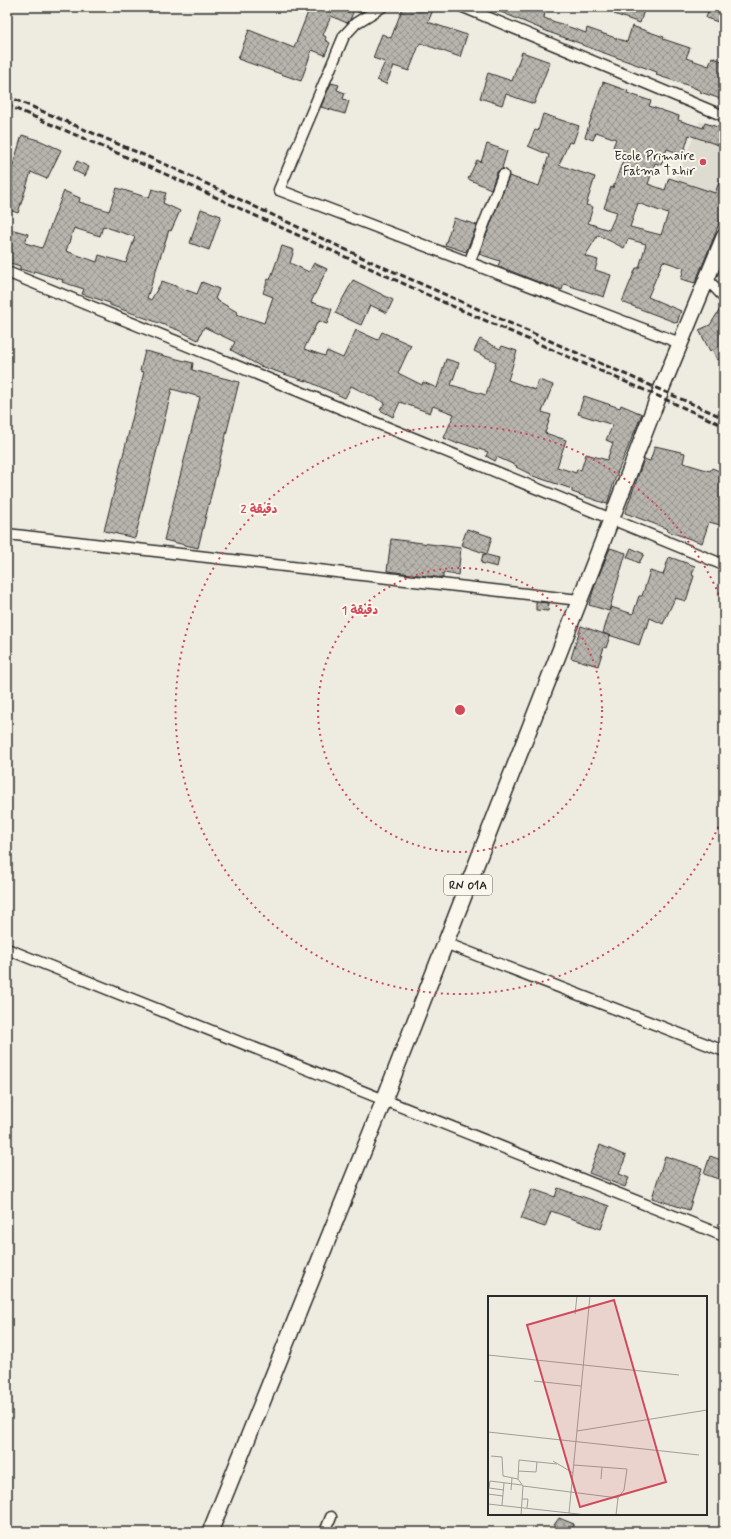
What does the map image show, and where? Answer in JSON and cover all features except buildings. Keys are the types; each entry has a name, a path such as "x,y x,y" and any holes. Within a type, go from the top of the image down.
{"main road":[{"name":"RN 01A","path":"210,1532 384,1100 661,390 724,237"}],"street":[{"path":"382,7 356,23 344,36 279,190 680,343"},
{"path":"463,7 724,116"},
{"path":"469,263 503,175"},
{"path":"7,272 724,565"},
{"path":"706,278 724,297"},
{"path":"7,534 579,600"},
{"path":"445,943 724,1051"},
{"path":"7,949 724,1236"},
{"path":"325,1532 331,1517"}],"shaded area":[{"name":"Ecole Primaire Fatma Tahir","path":"700,121 724,131 724,213 670,193"}],"railway":[{"path":"7,96 169,166 374,263 724,418"},
{"path":"7,105 165,174 452,306 724,426"}],"place":[{"name":"Ecole Primaire Fatma Tahir","path":"703,162"}]}
